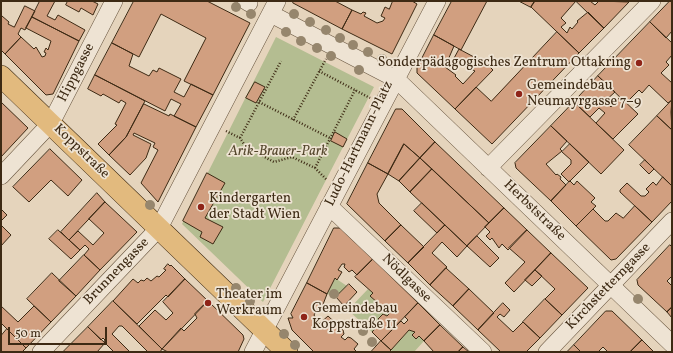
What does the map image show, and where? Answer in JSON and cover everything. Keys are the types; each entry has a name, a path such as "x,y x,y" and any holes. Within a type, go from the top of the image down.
{"main road":[{"name":"Koppstraße","path":"1,76 159,228"},
{"path":"159,228 287,352"}],"street":[{"name":"Hippgasse","path":"1,176 51,123 114,1"},
{"path":"396,78 437,1"},
{"path":"488,168 652,1"},
{"name":"Ludo-Hartmann-Platz","path":"159,228 274,7 332,46 396,78 254,352"},
{"name":"Herbststraße","path":"396,78 672,344"},
{"name":"Nödlgasse","path":"330,206 483,352"},
{"name":"Kirchstetterngasse","path":"547,352 672,222"},
{"name":"Brunnengasse","path":"41,352 159,228"}],"path":[{"path":"293,120 332,46"},
{"path":"240,138 281,61"},
{"path":"319,71 382,105"},
{"path":"315,168 355,90"},
{"path":"259,102 330,138"},
{"path":"213,124 240,138 246,147 274,162 292,157 315,168 338,190"}],"green space":[{"name":"Arik-Brauer-Park","path":"276,37 374,87 263,302 182,224"},
{"path":"335,278 347,286 336,297 327,294"},
{"path":"368,289 373,293 370,296 385,310 388,308 392,311 387,316 383,314 378,318 381,322 372,332 348,310"},
{"path":"409,330 413,331 424,341 414,352 393,352 391,350"}],"building":[{"path":"40,1 55,1 47,16 55,20 58,15 85,30 79,41 32,17"},
{"path":"68,1 92,1 98,4 93,15 81,8 79,12 66,5"},
{"path":"134,1 207,1 250,23 213,95 184,81 206,38 161,14 139,57 112,43"},
{"path":"294,1 335,1 352,10 342,29 293,3"},
{"path":"393,1 412,1 417,4 392,54 342,29 352,10 361,14 363,12 366,13 364,16 377,23 383,21 385,18 381,16 385,7 389,9"},
{"path":"452,1 487,1 461,50 434,35"},
{"path":"519,1 535,1 531,7"},
{"path":"535,1 576,1 561,18 566,23 561,27 567,33 570,27 572,29 578,22 577,21 588,12 604,28 579,53 531,7"},
{"path":"576,1 590,1 595,5 599,1 629,2 604,28"},
{"path":"670,1 672,1 672,31 666,38 650,22"},
{"path":"25,6 35,11 25,30 21,28 18,34 21,37 5,54 1,50 1,18 2,16 9,22 8,24 14,27"},
{"path":"32,17 79,41 53,94 46,95 5,54 21,37 34,49 36,47 42,57 45,56 46,53 44,52 46,48 48,50 51,41 26,28"},
{"name":"Sonderpädagogisches Zentrum Ottakring","path":"650,22 672,43 672,55 666,62 669,65 661,73 672,83 672,100 668,103 649,85 642,93 639,90 626,103 598,76"},
{"name":"Gemeindebau Neumayrgasse 7–9","path":"557,32 579,53 492,144 455,109 476,87 491,101"},
{"path":"434,35 454,46 445,67 456,75 455,76 463,84 475,71 453,60 459,49 487,64 493,70 455,109 417,73 417,68"},
{"path":"112,43 133,54 129,66 149,76 153,70 157,72 159,68 181,79 174,92 184,97 191,84 213,95 196,127 174,116 181,104 171,99 165,111 95,75"},
{"path":"95,75 145,101 126,137 109,155 98,144 117,125 115,124 126,103 121,100 119,103 103,94 101,96 88,89"},
{"path":"598,76 615,92 605,101 611,107 620,97 638,114 613,139 596,123 605,113 599,108 590,117 574,102"},
{"path":"255,82 265,87 256,103 246,98"},
{"path":"672,100 671,112 672,130 657,116"},
{"path":"1,102 28,128 1,157"},
{"path":"574,102 624,150 601,174 551,126"},
{"path":"144,104 169,116 170,114 196,127 158,202 141,183 158,150 153,147 155,143 134,133 133,135 151,144 146,158 130,175 109,155 126,137"},
{"path":"396,109 402,109 435,142 420,158 404,144 388,174 368,163"},
{"path":"657,116 672,130 672,186 629,145"},
{"path":"551,126 567,141 560,149 562,151 546,164 556,175 557,174 561,177 560,179 566,185 551,201 516,168 515,163"},
{"path":"335,132 347,139 343,147 331,141"},
{"path":"435,142 504,208 489,223 420,158"},
{"path":"404,144 420,158 399,181 388,174"},
{"path":"570,144 589,162 569,182 561,174 571,164 571,160 562,152"},
{"path":"50,149 82,180 68,196 51,180 29,202 13,187"},
{"path":"420,158 432,169 410,192 399,181"},
{"path":"645,160 654,169 649,174 640,165"},
{"path":"368,163 388,174 377,194 379,203 401,225 385,241 347,204"},
{"path":"432,169 489,223 467,246 410,192"},
{"name":"Kindergarten der Stadt Wien","path":"207,173 225,183 205,218 223,227 213,244 200,237 202,232 183,221"},
{"path":"663,177 672,186 672,201 652,222 620,192 620,190 627,183 641,196 645,196 649,192 646,189 653,182 656,185"},
{"path":"570,181 574,185 577,181 595,198 591,202 596,206 576,226 551,201"},
{"path":"97,193 105,202 69,240 61,232"},
{"path":"105,202 137,232 100,270 84,255 89,249 85,245 80,250 69,240 78,231 93,245 104,233 89,219"},
{"path":"422,203 445,225 437,233 414,211"},
{"path":"635,206 652,222 616,259 611,260 576,226 593,209 605,221 608,221 616,213 623,218"},
{"path":"504,208 527,230 508,250 502,244 499,248 492,238 490,240 486,236 490,232 485,227"},
{"path":"1,209 7,215 1,221"},
{"path":"1,225 11,235 1,246"},
{"path":"401,225 424,247 408,263 385,241"},
{"path":"445,225 467,246 457,257 442,242 432,253 447,267 430,285 408,263"},
{"path":"334,228 340,228 373,259 357,275 352,270 349,272 344,267 345,264 342,264 338,270 342,272 337,280 335,278 327,294 307,283"},
{"path":"58,230 80,250 71,259 49,239"},
{"path":"527,230 551,253 514,292 505,283 525,262 509,248"},
{"path":"477,236 499,258 490,267 467,246"},
{"path":"670,245 672,247 672,276 667,281 672,286 672,307 667,312 638,285 637,280"},
{"path":"551,253 588,288 562,315 545,299 555,289 535,270"},
{"path":"84,255 100,270 76,296 59,281"},
{"path":"373,259 418,303 381,341 372,332 381,322 378,319 383,314 387,316 392,311 388,308 386,310 370,296 373,293 355,277"},
{"path":"168,264 170,266 171,265 185,279 168,297 166,295 137,324 113,301 133,279 138,283 147,278 151,281 157,276 159,277 166,270 164,269"},
{"path":"446,268 469,289 453,306 430,285"},
{"path":"535,270 542,276 532,286 525,280"},
{"path":"52,273 76,296 51,322 27,299"},
{"path":"185,279 208,301 162,349 139,326 155,310 166,320 173,313 163,302"},
{"name":"Gemeindebau Koppstraße 11","path":"307,283 327,294 322,307 319,306 314,315 319,324 328,316 343,330 344,334 341,337 345,340 348,337 351,338 358,344 354,349 357,352 314,352 292,330 288,318 293,318 291,314"},
{"path":"349,284 357,292 344,306 336,297"},
{"path":"469,289 494,313 478,330 453,306"},
{"path":"545,299 562,315 540,338 523,322"},
{"path":"113,301 162,349 160,352 148,352 122,326 119,326 112,334 130,352 114,352 104,342 105,340 103,338 101,340 88,327"},
{"path":"208,301 243,335 244,339 238,352 168,352 162,349 181,328 184,331 197,318 195,314"},
{"path":"418,303 440,325 424,341 419,336 416,339 412,335 415,332 409,330 391,350 381,341 401,321 404,324 408,320 405,317"},
{"path":"503,303 510,310 504,317 500,314 497,317 513,332 523,322 540,338 526,352 501,352 478,330"},
{"path":"1,306 18,322 34,306 51,322 26,348 1,323"},
{"path":"672,307 672,318 667,312"},
{"path":"606,311 612,311 642,340 630,352 608,352 603,347 598,352 581,352 574,345"},
{"path":"440,325 463,347 458,352 434,352 424,341"},
{"path":"88,327 105,343 97,352 63,352"},
{"path":"7,329 26,348 22,352 1,352 1,336"},
{"path":"642,340 654,352 630,352"},
{"path":"381,341 391,350 389,352 371,352"},
{"path":"574,345 581,352 567,352"},
{"path":"463,347 469,352 458,352"}],"place":[{"name":"Sonderpädagogisches Zentrum Ottakring","path":"639,63"},
{"name":"Gemeindebau Neumayrgasse 7–9","path":"519,94"},
{"name":"Kindergarten der Stadt Wien","path":"201,207"},
{"name":"Theater im Werkraum","path":"208,303"},
{"name":"Gemeindebau Koppstraße 11","path":"304,317"}]}
